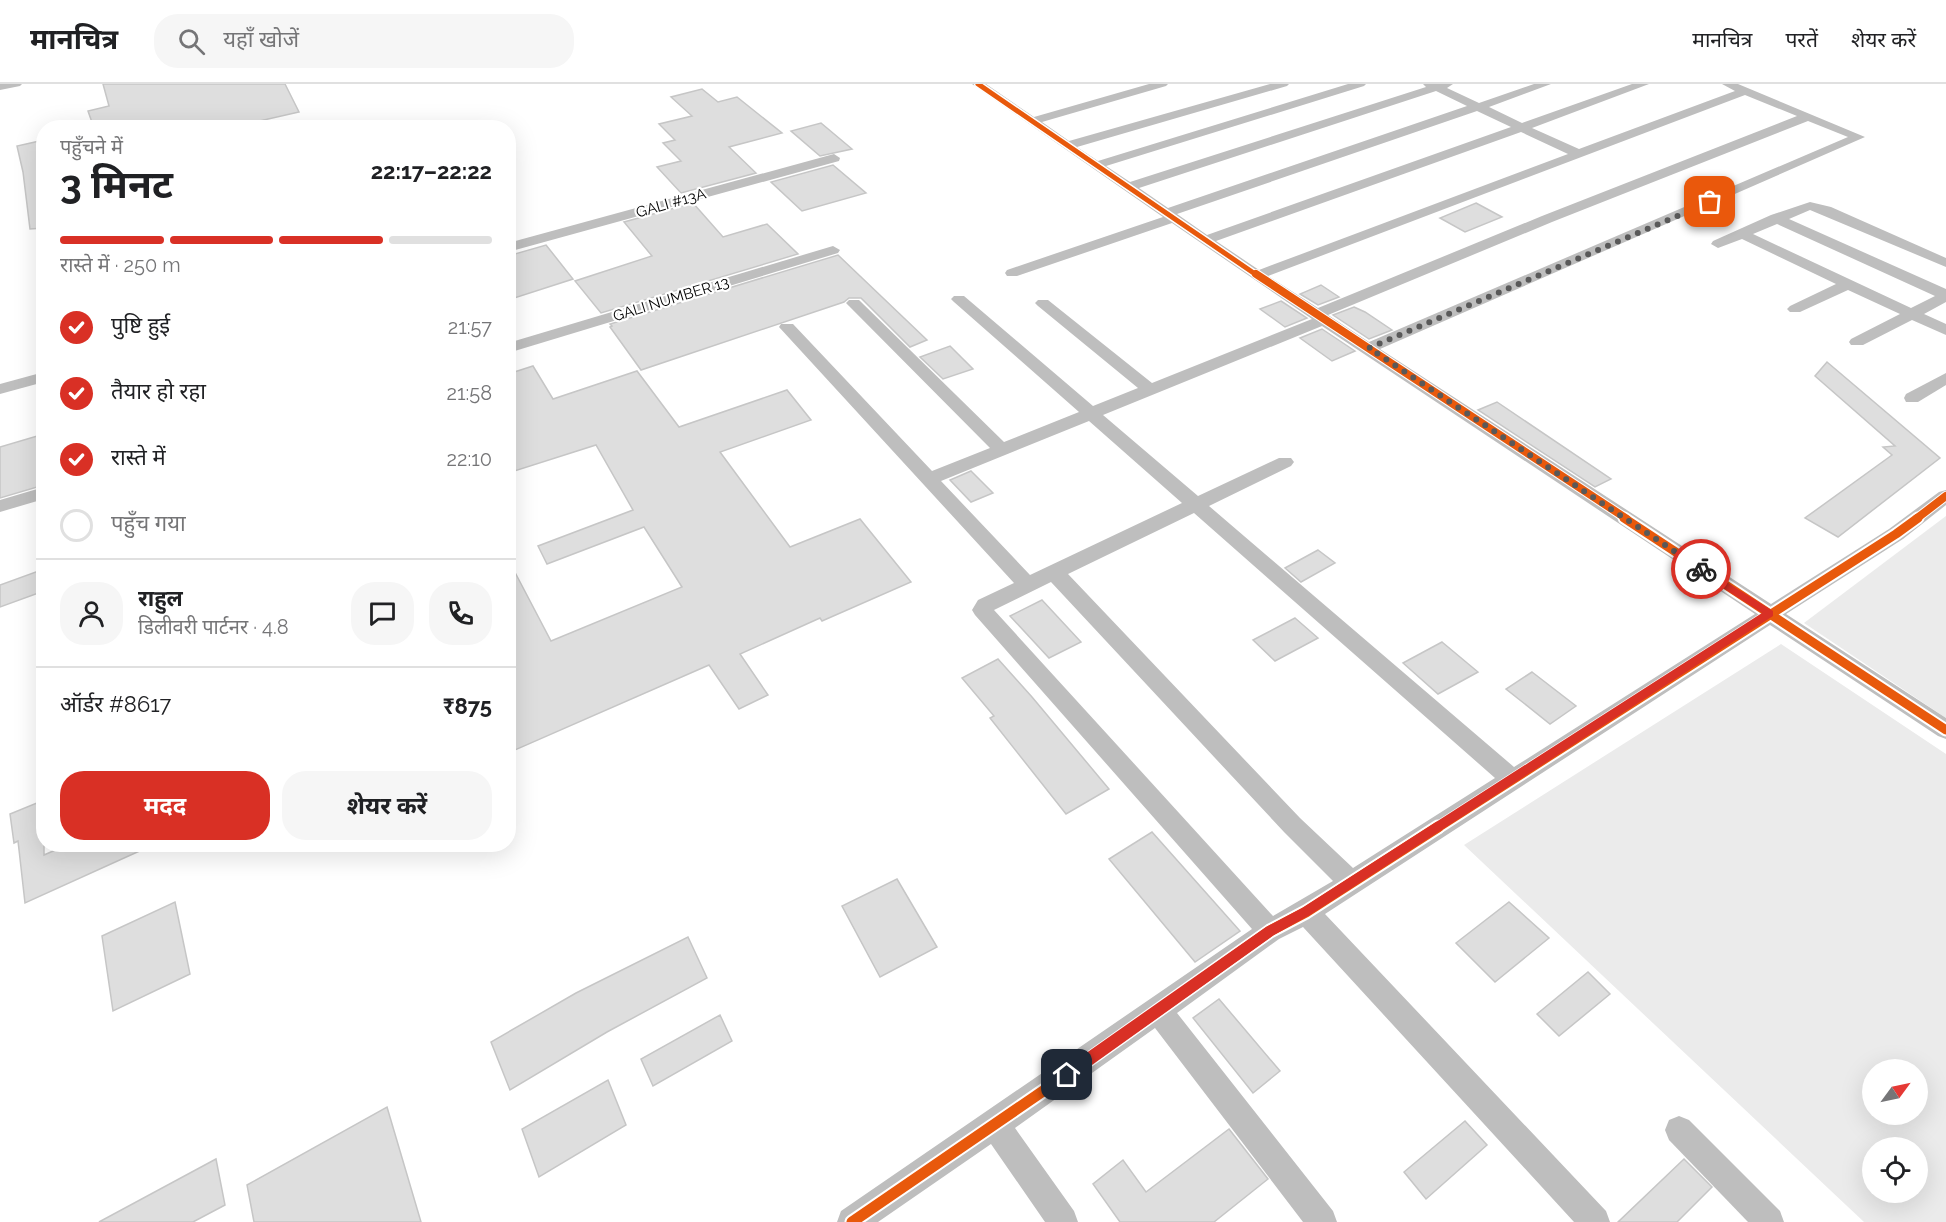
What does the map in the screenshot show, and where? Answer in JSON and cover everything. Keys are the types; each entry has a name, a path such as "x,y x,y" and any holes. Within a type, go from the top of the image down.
{"street":[{"path":"0,87 16,84"},
{"path":"978,84 1258,275 1946,730"},
{"path":"1033,121 1162,84"},
{"path":"1069,145 1283,84"},
{"path":"1098,165 1359,84"},
{"path":"1012,273 1545,84"},
{"path":"1206,240 1643,84"},
{"path":"1369,348 1859,137 1728,84"},
{"path":"1129,187 1437,85 1478,107 1579,154"},
{"path":"1258,275 1746,91"},
{"path":"929,479 1149,389 1547,219 1809,116"},
{"name":"GALI #13A","path":"516,246 834,158"},
{"path":"1718,244 1803,208 1818,207 1946,263"},
{"path":"1776,218 1946,296"},
{"path":"1742,234 1946,330"},
{"name":"GALI NUMBER 13","path":"516,346 833,250"},
{"path":"1795,309 1848,284"},
{"path":"1857,342 1946,296"},
{"path":"959,299 1512,779"},
{"path":"854,303 1001,449"},
{"path":"1043,303 1149,389"},
{"path":"787,327 1027,584"},
{"path":"1912,398 1946,378"},
{"path":"0,389 36,379"},
{"path":"1270,931 983,613 982,607 1053,571 1285,462"},
{"path":"0,506 36,495"},
{"path":"852,1222 1270,931 1306,912 1769,613 1896,534 1946,496"},
{"path":"1053,571 1292,825 1350,882"},
{"path":"1306,912 1595,1222"},
{"path":"1158,1010 1322,1222"},
{"path":"995,1124 1063,1222"},
{"path":"1679,1130 1769,1222"}],"shaded area":[{"path":"1946,516 1946,718 1804,623"},
{"path":"1781,644 1946,754 1946,1222 1864,1222 1464,845"}],"building":[{"path":"103,84 285,84 299,112 264,120 91,120 88,111 109,106"},
{"path":"702,89 718,102 737,97 782,133 729,147 756,173 681,193 657,167 681,161 663,143 675,140 659,124 692,116 671,97"},
{"path":"821,123 852,149 820,156 791,131"},
{"path":"36,142 36,229 30,229 23,172 17,146"},
{"path":"833,165 866,193 802,211 771,182"},
{"path":"693,203 723,237 767,224 798,254 601,313 575,281 652,256 624,222"},
{"path":"1476,203 1502,217 1465,232 1440,218"},
{"path":"546,245 573,279 516,297 516,254"},
{"path":"838,255 927,340 910,347 861,298 849,298 844,302 641,370 610,327 612,326 610,324"},
{"path":"1321,285 1339,297 1318,305 1300,294"},
{"path":"1281,301 1307,318 1285,327 1260,309"},
{"path":"1354,307 1392,330 1369,339 1333,315"},
{"path":"1322,329 1355,351 1332,361 1300,338"},
{"path":"950,346 973,369 943,379 920,357"},
{"path":"1827,362 1940,458 1838,537 1805,518 1892,455 1883,447 1895,446 1815,376"},
{"path":"533,366 553,399 637,371 679,427 787,390 811,420 720,452 790,547 860,519 911,582 822,621 820,618 740,654 768,695 739,709 709,665 516,749 516,574 551,641 682,587 644,527 547,564 538,546 633,510 596,445 516,470 516,371"},
{"path":"1497,402 1611,479 1595,487 1478,410"},
{"path":"36,436 36,487 0,498 0,447"},
{"path":"971,471 993,493 971,502 950,480"},
{"path":"1318,550 1335,563 1301,582 1285,568"},
{"path":"36,572 36,594 0,607 0,585"},
{"path":"1042,600 1081,642 1049,658 1010,616"},
{"path":"1295,618 1318,638 1275,661 1253,640"},
{"path":"1442,642 1478,672 1438,694 1403,663"},
{"path":"998,659 1109,789 1066,814 990,718 994,716 962,678"},
{"path":"1532,672 1576,706 1550,724 1506,689"},
{"path":"36,803 36,852 44,852 44,855 51,852 137,852 25,903 18,841 14,843 10,814"},
{"path":"1152,832 1240,931 1195,962 1109,859"},
{"path":"897,879 937,947 880,977 842,906"},
{"path":"175,902 190,974 113,1011 102,936"},
{"path":"1509,902 1549,938 1495,982 1456,943"},
{"path":"688,937 707,978 607,1032 510,1090 491,1042 576,993"},
{"path":"1588,972 1610,994 1559,1036 1537,1014"},
{"path":"1219,999 1280,1071 1253,1093 1193,1018"},
{"path":"720,1015 732,1041 653,1086 641,1059"},
{"path":"608,1080 626,1125 539,1177 522,1129"},
{"path":"387,1107 421,1222 254,1222 247,1185"},
{"path":"1465,1121 1487,1145 1426,1199 1404,1172"},
{"path":"1229,1129 1268,1179 1214,1222 1120,1222 1093,1184 1123,1160 1146,1192"},
{"path":"216,1159 225,1205 193,1222 99,1222"},
{"path":"1684,1159 1712,1187 1677,1222 1618,1222"}],"cycle path":[{"path":"978,84 1243,266 1946,730"},
{"path":"852,1222 1084,1063 1270,931 1306,912 1896,534 1946,496"}],"way so far":[{"path":"1701,569 1369,348 1710,202"}],"route":[{"path":"1067,1075 1270,931 1306,912 1769,613 1701,569"}]}
